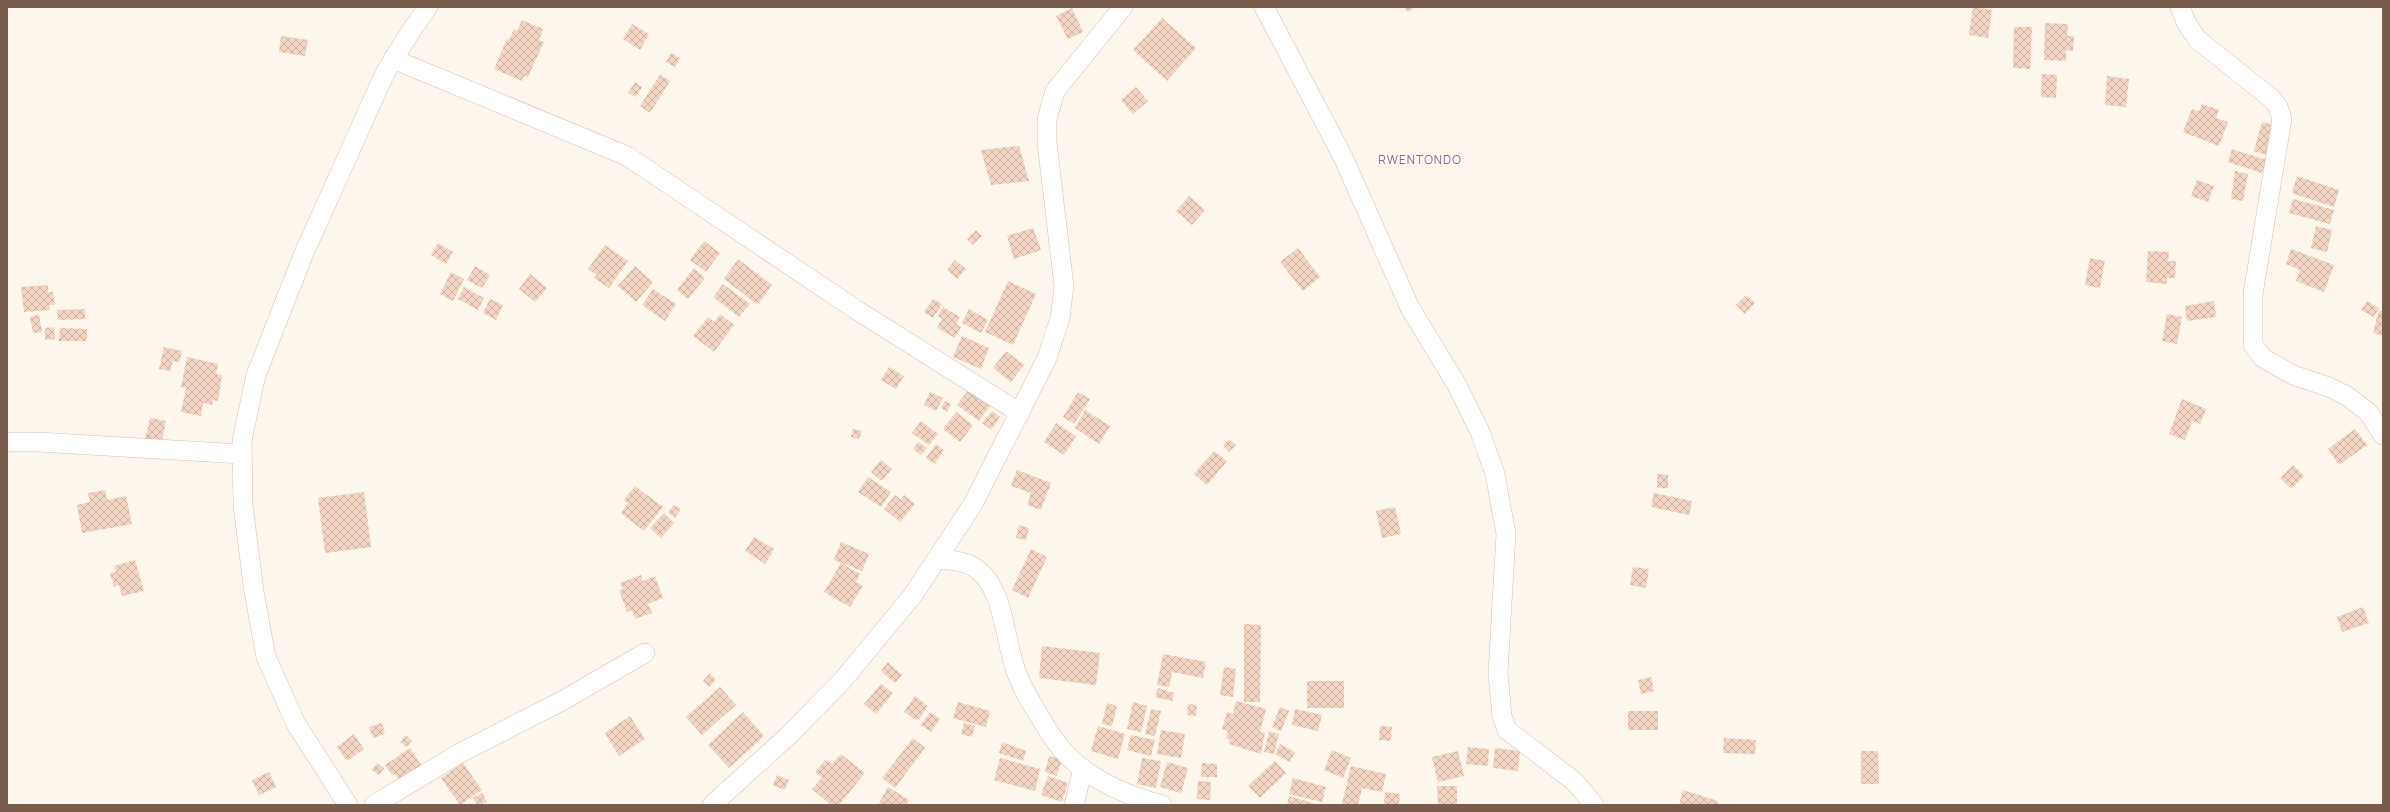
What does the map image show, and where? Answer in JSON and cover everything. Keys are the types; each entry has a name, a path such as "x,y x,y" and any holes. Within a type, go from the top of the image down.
{"street":[{"path":"348,805 296,724 266,657 254,592 245,519 242,440 256,375 304,253 385,73 428,7"},
{"path":"712,805 789,735 842,681 913,595 973,504 1020,413 1047,358 1060,318 1064,286 1047,143 1047,119 1055,91 1123,7"},
{"path":"1264,7 1343,158 1410,308 1458,385 1480,432 1495,474 1506,534 1498,673 1502,716 1507,730 1576,782 1594,805"},
{"path":"2180,7 2186,22 2197,38 2272,99 2278,106 2282,119 2253,294 2251,322 2253,345 2263,358 2293,374 2329,387 2346,396 2368,412 2383,435"},
{"path":"393,59 626,156 855,309 1020,413"},
{"path":"7,442 242,454"},
{"path":"937,559 958,561 978,570 993,589 1002,616 1014,667 1030,701 1060,748 1083,769 1140,799 1162,805"},
{"path":"374,805 460,753 541,712 645,653"},
{"path":"1074,805 1083,769"}],"building":[{"path":"1404,7 1416,7 1407,12"},
{"path":"1973,7 1992,10 1988,38 1969,35"},
{"path":"1072,8 1083,32 1068,39 1056,16"},
{"path":"1162,18 1196,48 1167,81 1133,50"},
{"path":"522,20 543,29 539,40 544,42 528,77 524,76 522,81 494,69 507,39 509,40 514,29 517,31"},
{"path":"2045,23 2068,24 2067,36 2074,36 2073,51 2066,50 2066,61 2044,60"},
{"path":"632,24 649,34 640,50 623,39"},
{"path":"2014,27 2032,27 2030,69 2013,68"},
{"path":"281,36 308,40 305,56 279,52"},
{"path":"671,53 680,58 675,67 666,62"},
{"path":"2042,74 2057,75 2056,98 2041,97"},
{"path":"660,75 670,81 650,113 640,106"},
{"path":"2107,76 2129,79 2126,107 2105,105"},
{"path":"635,82 642,87 636,97 628,93"},
{"path":"1136,87 1148,101 1133,114 1121,100"},
{"path":"2202,104 2219,110 2216,118 2228,122 2219,146 2183,132 2192,109 2199,111"},
{"path":"2262,122 2277,126 2268,155 2254,151"},
{"path":"1019,146 1029,181 991,185 981,150"},
{"path":"2232,149 2266,160 2262,173 2228,162"},
{"path":"2235,171 2248,174 2243,201 2231,199"},
{"path":"2297,176 2339,190 2334,207 2292,193"},
{"path":"2197,180 2214,186 2208,202 2191,196"},
{"path":"1189,196 1205,210 1192,225 1176,211"},
{"path":"2293,199 2334,210 2330,224 2289,213"},
{"path":"2316,226 2332,230 2327,252 2311,248"},
{"path":"1033,228 1041,250 1014,259 1007,236"},
{"path":"976,230 982,236 973,245 967,239"},
{"path":"704,241 720,253 706,272 690,260"},
{"path":"438,243 453,252 446,264 431,255"},
{"path":"605,245 628,261 609,288 594,278 597,275 588,269"},
{"path":"1298,248 1320,277 1303,291 1280,262"},
{"path":"2291,249 2334,265 2324,292 2296,281 2300,270 2286,264"},
{"path":"2148,251 2169,252 2168,261 2176,261 2175,278 2167,278 2167,284 2146,282"},
{"path":"2090,258 2105,261 2100,288 2085,285"},
{"path":"738,259 772,285 758,305 724,279"},
{"path":"955,260 966,269 957,279 947,270"},
{"path":"475,266 490,275 482,288 467,280"},
{"path":"635,266 653,282 636,302 618,286"},
{"path":"694,268 705,278 688,299 677,290"},
{"path":"451,272 464,279 453,301 440,294"},
{"path":"530,274 547,288 535,302 519,289"},
{"path":"1008,281 1036,294 1013,345 985,332"},
{"path":"723,284 750,304 739,317 713,297"},
{"path":"48,285 48,292 53,292 55,305 49,305 50,310 24,312 21,287"},
{"path":"464,287 484,298 478,310 458,299"},
{"path":"653,289 676,304 665,321 642,305"},
{"path":"1746,295 1755,303 1745,314 1736,305"},
{"path":"490,299 503,305 496,320 483,313"},
{"path":"933,299 942,304 933,318 924,312"},
{"path":"2214,301 2216,317 2187,321 2185,306"},
{"path":"2367,301 2379,308 2374,317 2361,310"},
{"path":"943,307 960,317 956,324 961,327 955,338 937,328 942,319 938,316"},
{"path":"85,309 85,319 58,320 57,310"},
{"path":"969,309 988,320 981,333 962,323"},
{"path":"2379,310 2383,311 2383,336 2373,333"},
{"path":"720,314 734,325 714,352 693,336 708,317 714,322"},
{"path":"2167,314 2182,317 2177,344 2162,341"},
{"path":"39,315 42,332 33,333 30,317"},
{"path":"54,327 55,339 45,340 45,328"},
{"path":"60,328 87,329 87,341 59,341"},
{"path":"962,336 989,348 981,369 953,357"},
{"path":"164,347 182,351 179,362 173,361 170,371 159,369"},
{"path":"1006,351 1024,365 1011,382 993,368"},
{"path":"187,357 218,364 216,374 222,375 218,401 213,400 212,405 203,403 201,416 181,412 186,388 181,387"},
{"path":"889,367 904,376 896,389 881,380"},
{"path":"969,389 990,406 979,421 957,405"},
{"path":"930,392 943,398 936,411 924,405"},
{"path":"1078,392 1090,399 1074,424 1063,417"},
{"path":"2182,399 2206,409 2200,424 2192,421 2185,440 2169,434"},
{"path":"945,401 951,404 947,412 941,408"},
{"path":"1085,410 1110,426 1099,444 1075,428"},
{"path":"992,411 1000,417 991,430 982,423"},
{"path":"956,412 973,425 960,442 943,429"},
{"path":"150,418 166,421 161,444 145,440"},
{"path":"921,421 938,434 929,445 912,433"},
{"path":"1056,423 1076,436 1064,455 1044,442"},
{"path":"853,429 862,431 859,439 851,437"},
{"path":"2355,429 2367,445 2339,465 2328,449"},
{"path":"1229,439 1236,445 1229,452 1223,446"},
{"path":"918,442 927,448 921,455 913,449"},
{"path":"936,444 944,450 935,464 926,458"},
{"path":"1214,451 1227,461 1207,485 1194,474"},
{"path":"881,460 892,469 882,481 871,472"},
{"path":"2293,465 2304,476 2291,489 2280,478"},
{"path":"1017,470 1051,483 1041,510 1027,505 1031,493 1011,486"},
{"path":"1657,474 1668,475 1668,488 1657,488"},
{"path":"868,477 891,492 881,507 858,492"},
{"path":"635,486 663,507 644,531 621,513 628,503 624,500"},
{"path":"105,490 107,500 126,496 132,524 82,533 77,505 90,502 88,493"},
{"path":"364,492 371,547 325,553 318,498"},
{"path":"1654,493 1692,501 1689,515 1651,507"},
{"path":"895,495 901,500 904,495 915,504 900,522 884,509"},
{"path":"674,505 681,509 675,518 668,512"},
{"path":"1395,507 1401,534 1382,538 1376,511"},
{"path":"664,513 674,523 661,538 650,528"},
{"path":"1019,525 1029,528 1026,540 1016,538"},
{"path":"754,537 774,549 765,564 745,551"},
{"path":"841,542 869,554 862,571 834,560"},
{"path":"1031,549 1047,557 1028,598 1012,590"},
{"path":"135,560 144,591 122,596 119,585 114,587 110,573 116,572 114,566"},
{"path":"841,563 860,574 856,582 863,586 850,607 824,592"},
{"path":"1633,567 1649,569 1646,588 1630,585"},
{"path":"641,575 643,581 655,576 663,598 648,604 652,613 635,619 632,610 627,612 619,590 623,589 620,583"},
{"path":"2363,607 2369,623 2342,632 2337,617"},
{"path":"1244,624 1261,625 1260,702 1244,702"},
{"path":"1042,646 1100,653 1096,685 1039,678"},
{"path":"1163,654 1206,662 1203,678 1172,672 1169,687 1157,685"},
{"path":"888,662 902,675 895,683 881,671"},
{"path":"1224,667 1236,669 1233,697 1220,695"},
{"path":"710,673 716,680 709,687 703,681"},
{"path":"1651,677 1654,691 1641,694 1638,680"},
{"path":"1307,681 1344,681 1344,708 1307,708"},
{"path":"881,684 893,693 876,714 864,704"},
{"path":"720,687 736,705 702,735 686,717"},
{"path":"1158,688 1174,693 1172,701 1155,697"},
{"path":"915,696 928,706 918,721 904,712"},
{"path":"1236,701 1266,709 1260,732 1265,733 1261,754 1229,744 1230,740 1226,738 1228,731 1222,729 1227,712 1233,714"},
{"path":"958,702 990,711 986,727 953,718"},
{"path":"1133,702 1147,706 1141,732 1127,729"},
{"path":"1107,703 1117,706 1112,726 1102,724"},
{"path":"1188,704 1197,705 1196,716 1187,715"},
{"path":"1280,707 1289,711 1281,731 1272,727"},
{"path":"1151,709 1161,711 1155,736 1145,734"},
{"path":"1295,709 1322,715 1318,731 1292,725"},
{"path":"1628,711 1658,711 1658,730 1628,730"},
{"path":"743,712 764,736 729,768 708,745"},
{"path":"930,712 940,719 931,732 921,725"},
{"path":"630,716 645,739 619,756 605,733"},
{"path":"382,723 385,734 373,738 369,727"},
{"path":"964,723 975,726 972,737 961,734"},
{"path":"1098,726 1125,734 1118,759 1091,751"},
{"path":"1380,726 1392,727 1391,741 1379,740"},
{"path":"1161,730 1185,734 1181,758 1157,754"},
{"path":"1269,731 1279,734 1274,754 1264,752"},
{"path":"354,734 364,749 347,761 337,747"},
{"path":"406,735 412,741 406,747 400,742"},
{"path":"1131,735 1155,740 1151,756 1127,750"},
{"path":"913,738 925,748 895,788 882,778"},
{"path":"1724,738 1756,740 1755,754 1723,753"},
{"path":"1002,742 1026,751 1023,761 999,753"},
{"path":"1280,744 1295,752 1290,762 1275,754"},
{"path":"1468,747 1489,749 1488,766 1466,764"},
{"path":"410,748 423,768 400,782 395,774 392,775 385,765"},
{"path":"1495,748 1520,751 1518,771 1493,768"},
{"path":"1332,750 1351,758 1343,778 1324,770"},
{"path":"1458,751 1464,776 1438,782 1432,757"},
{"path":"1861,751 1878,751 1879,784 1861,784"},
{"path":"841,754 865,773 839,805 831,805 812,789 822,778 815,772 826,759 832,764"},
{"path":"1049,756 1062,759 1057,776 1045,772"},
{"path":"1000,758 1040,769 1035,791 994,780"},
{"path":"1142,758 1161,761 1156,788 1137,784"},
{"path":"1275,761 1286,773 1260,798 1248,786"},
{"path":"1167,762 1188,768 1181,793 1160,787"},
{"path":"377,763 384,768 379,775 372,770"},
{"path":"463,763 482,790 460,805 441,778"},
{"path":"1202,763 1217,764 1217,777 1201,777"},
{"path":"1351,766 1386,774 1382,792 1362,788 1358,805 1342,804"},
{"path":"269,772 276,787 259,795 252,780"},
{"path":"777,775 789,780 785,790 773,785"},
{"path":"1048,776 1068,783 1062,802 1041,795"},
{"path":"1293,778 1326,787 1322,802 1289,794"},
{"path":"1198,781 1211,782 1210,800 1197,799"},
{"path":"1437,786 1457,786 1457,804 1438,805"},
{"path":"888,787 909,800 906,805 878,805"},
{"path":"1683,790 1718,801 1717,805 1679,805"},
{"path":"1385,792 1400,794 1399,805 1384,805"},
{"path":"482,793 487,802 477,805 473,798"},
{"path":"1289,796 1319,805 1287,805"}],"district":[{"name":"RWENTONDO","path":"1420,159"}]}
